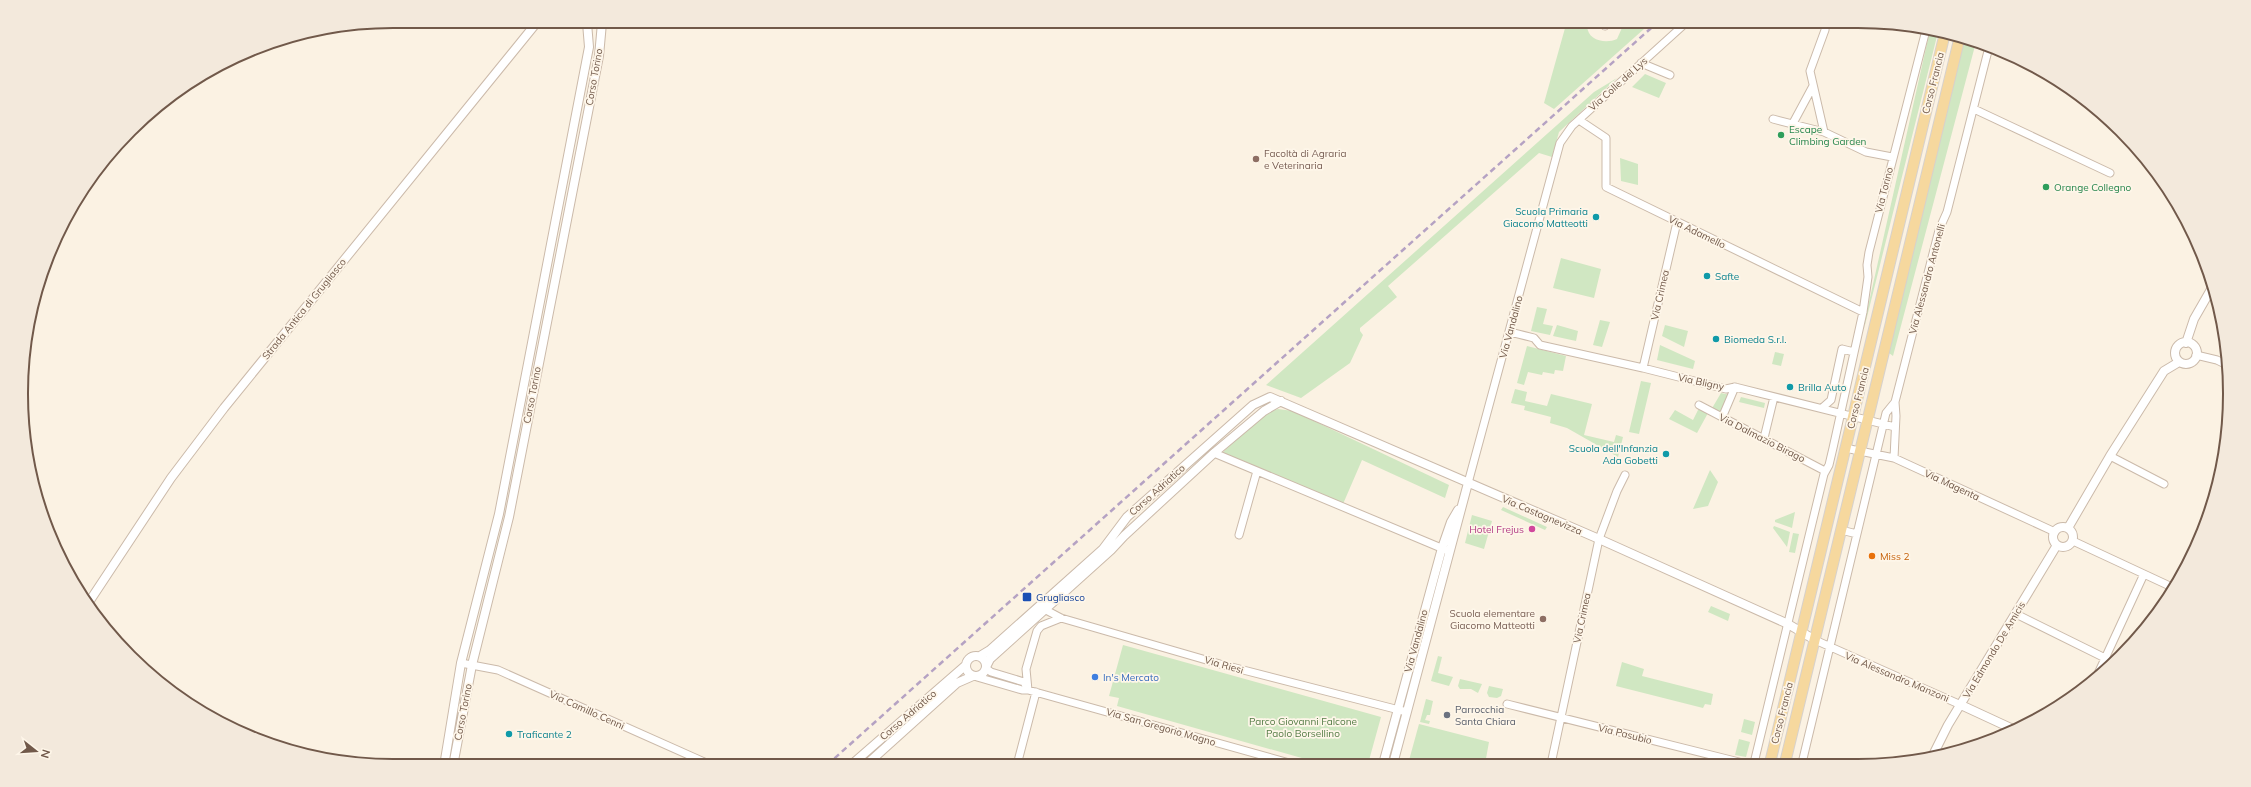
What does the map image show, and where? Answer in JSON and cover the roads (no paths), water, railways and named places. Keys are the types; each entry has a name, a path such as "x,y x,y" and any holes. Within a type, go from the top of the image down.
{"main road":[{"name":"Corso Francia","path":"1771,759 1945,38"},
{"name":"Corso Francia","path":"1786,759 1959,42"}],"street":[{"name":"Strada Antica di Grugliasco","path":"91,598 168,484 224,408 533,28"},
{"name":"Corso Torino","path":"445,759 461,663 500,506 589,47 587,28"},
{"name":"Corso Torino","path":"454,759 472,665 509,517 599,56 603,28"},
{"name":"Via Colle del Lys","path":"1556,154 1566,133 1680,28"},
{"path":"1824,132 1810,76 1812,63 1825,28"},
{"name":"Via Torino","path":"1840,413 1863,312 1868,277 1867,265 1869,252 1908,94 1914,80 1925,34"},
{"name":"Via Alessandro Antonelli","path":"1894,458 1895,402 1938,230 1948,212 1988,52"},
{"path":"1642,63 1670,75"},
{"path":"1792,125 1813,86"},
{"path":"1974,109 2110,173"},
{"path":"1773,118 1792,125 1824,132 1866,152 1892,157"},
{"name":"Via Adamello","path":"1579,120 1606,138 1606,188 1863,312"},
{"name":"Via Vandalino","path":"1394,759 1510,332 1556,154"},
{"name":"Via Crimea","path":"1643,368 1677,222"},
{"path":"2179,362 2175,354 2176,348 2186,343 2194,320 2209,293"},
{"name":"Via Bligny","path":"1510,332 1534,338 1540,345 1643,368 1726,389 1735,387 1895,427"},
{"path":"2068,528 2110,456 2164,371 2179,362 2188,364 2193,361 2196,355 2194,347 2186,343"},
{"path":"1822,408 1831,400 1842,349 1854,352"},
{"path":"2196,355 2221,362"},
{"path":"1724,413 1735,387"},
{"name":"Corso Adriatico","path":"858,759 966,665 971,658 980,656 990,650 1103,549 1127,517 1253,405 1270,397 1281,401"},
{"path":"1764,438 1774,397"},
{"name":"Via Castagnevizza","path":"1281,401 1599,539 1788,624 1801,633"},
{"name":"Corso Adriatico","path":"873,759 958,683 983,674 990,659 1044,609 1112,550 1124,536 1214,453 1264,411 1281,401"},
{"name":"Via Alessandro Antonelli","path":"1883,424 1887,410 1895,402"},
{"name":"Via Dalmazio Birago","path":"1698,405 1825,471"},
{"name":"Corso Francia","path":"1755,759 1825,471 1829,466 1840,413"},
{"path":"1803,759 1883,424"},
{"name":"Via Magenta","path":"1845,448 1875,456 1894,458 2055,532"},
{"path":"1214,453 1450,552"},
{"path":"2110,456 2164,484"},
{"path":"1239,535 1257,471"},
{"name":"Via Crimea","path":"1552,759 1599,539 1617,491 1625,475"},
{"name":"Via Vandalino","path":"1384,759 1442,548 1451,522 1465,499"},
{"path":"2061,527 2068,528 2072,532 2073,541 2068,546 2057,545 2054,541 2055,532 2061,527"},
{"path":"1841,530 1857,534"},
{"path":"2073,541 2168,585"},
{"name":"Via Edmondo De Amicis","path":"1934,751 2057,545"},
{"path":"2102,664 2144,574"},
{"name":"Via Riesi","path":"1044,609 1061,618 1220,664 1407,713"},
{"path":"2016,614 2105,658"},
{"path":"1028,690 1026,669 1038,631 1041,626 1061,618"},
{"name":"Via Alessandro Manzoni","path":"1801,633 1830,648 2007,726"},
{"path":"980,656 984,660 987,667"},
{"name":"Via Camillo Cenni","path":"461,663 498,670 698,759"},
{"path":"966,665 968,673 975,676"},
{"name":"Via San Gregorio Magno","path":"987,667 991,672 1024,682 1028,690"},
{"name":"Via San Gregorio Magno","path":"975,676 1275,759"},
{"path":"1019,759 1036,692"},
{"name":"Via Pasubio","path":"1508,704 1727,759"}],"railway":[{"path":"834,759 1651,28"}],"place":[{"name":"Escape Climbing Garden","path":"1781,135"},
{"name":"Facoltà di Agraria e Veterinaria","path":"1256,159"},
{"name":"Orange Collegno","path":"2046,187"},
{"name":"Scuola Primaria Giacomo Matteotti","path":"1596,217"},
{"name":"Safte","path":"1707,276"},
{"name":"Biomeda S.r.l.","path":"1716,339"},
{"name":"Brilla Auto","path":"1790,387"},
{"name":"Scuola dell'Infanzia Ada Gobetti","path":"1666,454"},
{"name":"Hotel Frejus","path":"1532,529"},
{"name":"Miss 2","path":"1872,556"},
{"name":"Grugliasco","path":"1027,597"},
{"name":"Scuola elementare Giacomo Matteotti","path":"1543,619"},
{"name":"In's Mercato","path":"1095,677"},
{"name":"Parrocchia Santa Chiara","path":"1447,715"},
{"name":"Traficante 2","path":"509,734"}],"park label":[{"name":"Parco Giovanni Falcone Paolo Borsellino","path":"1303,726"}]}
